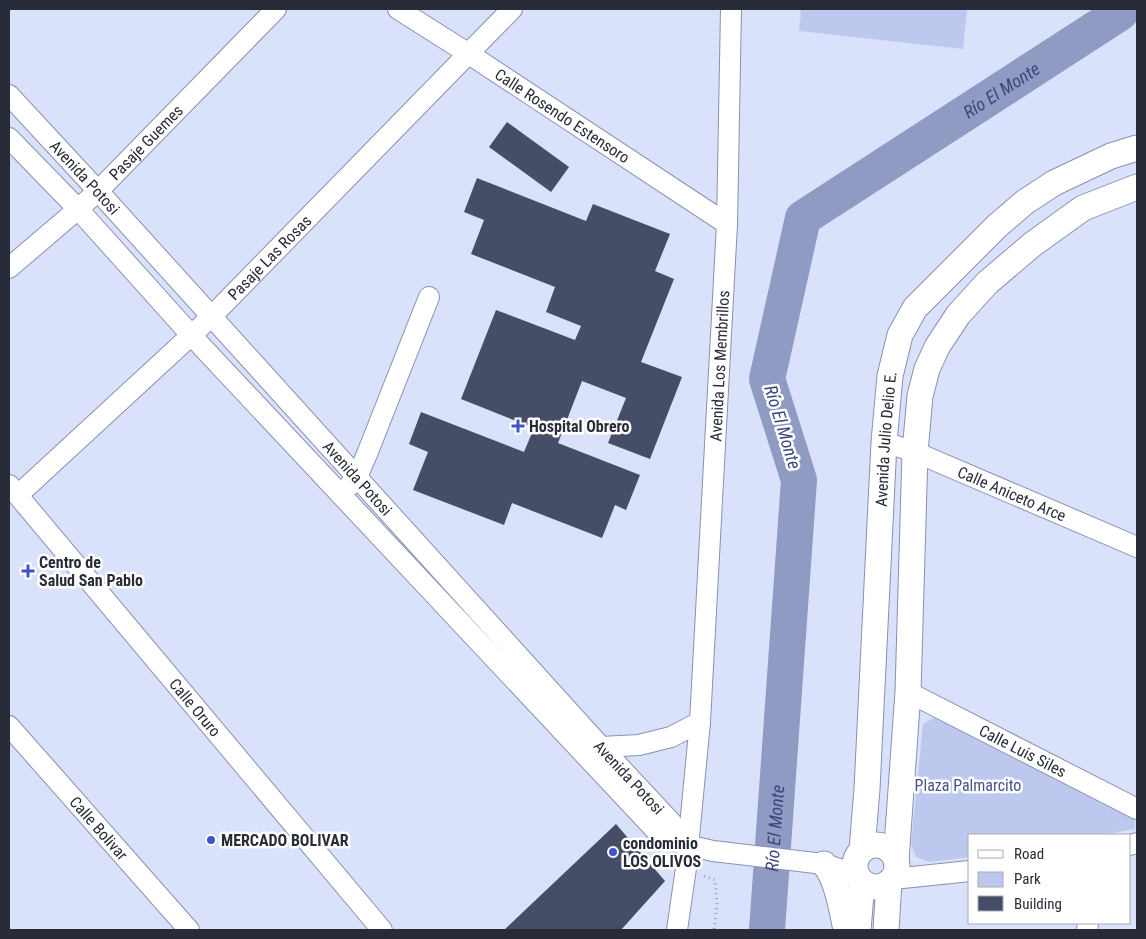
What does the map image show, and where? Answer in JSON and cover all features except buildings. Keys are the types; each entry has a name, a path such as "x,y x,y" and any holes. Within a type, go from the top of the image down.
{"main road":[{"name":"Avenida Julio Delio E.","path":"858,930 859,866 867,789 884,442 890,376 900,335 915,308 978,245 1025,202 1070,175 1111,156 1137,148"},
{"name":"Avenida Julio Delio E.","path":"886,930 894,872 908,692 915,452 920,396 927,369 937,347 958,316 987,283 1032,244 1083,208 1137,187"},
{"path":"875,845 882,846 889,850 894,872 883,886 876,887 859,866 875,845"},
{"path":"822,864 828,868 833,880 846,930"}],"street":[{"name":"Pasaje Guemes","path":"9,268 98,190 276,9"},
{"name":"Calle Rosendo Estensoro","path":"398,9 726,224"},
{"name":"Pasaje Las Rosas","path":"13,490 211,316 512,9"},
{"name":"Avenida Los Membrillos","path":"677,930 686,868 700,722 726,224 731,9"},
{"name":"Avenida Potosi","path":"9,95 98,190 357,477 595,753"},
{"name":"Avenida Potosi","path":"9,138 78,209 191,335 341,495 595,753 671,822 687,845"},
{"path":"341,495 357,477 429,297"},
{"name":"Calle Aniceto Arce","path":"884,442 915,452 1137,547"},
{"name":"Calle Oruro","path":"13,490 382,930"},
{"name":"Calle Luis Siles","path":"908,692 1137,810"},
{"path":"595,753 671,737 700,722"},
{"name":"Calle Bolivar","path":"9,726 189,930"},
{"path":"687,845 713,851 822,864 859,866"},
{"path":"894,872 927,875 968,871"}],"path":[{"path":"686,868 715,880 717,905 714,930"}],"green space":[{"path":"801,9 967,9 963,49 799,31"},
{"name":"Plaza Palmarcito","path":"942,713 1135,819 1135,829 1108,834 968,834 968,857 930,862 916,857 911,844 923,724"}],"waterway":[{"name":"Río El Monte","path":"767,930 799,480 767,379 803,218 1120,13 1123,9"}],"place":[{"name":"Hospital Obrero","path":"518,426"},
{"name":"Centro de Salud San Pablo","path":"28,571"},
{"name":"MERCADO BOLIVAR","path":"211,840"},
{"name":"condominio LOS OLIVOS","path":"613,852"}]}
